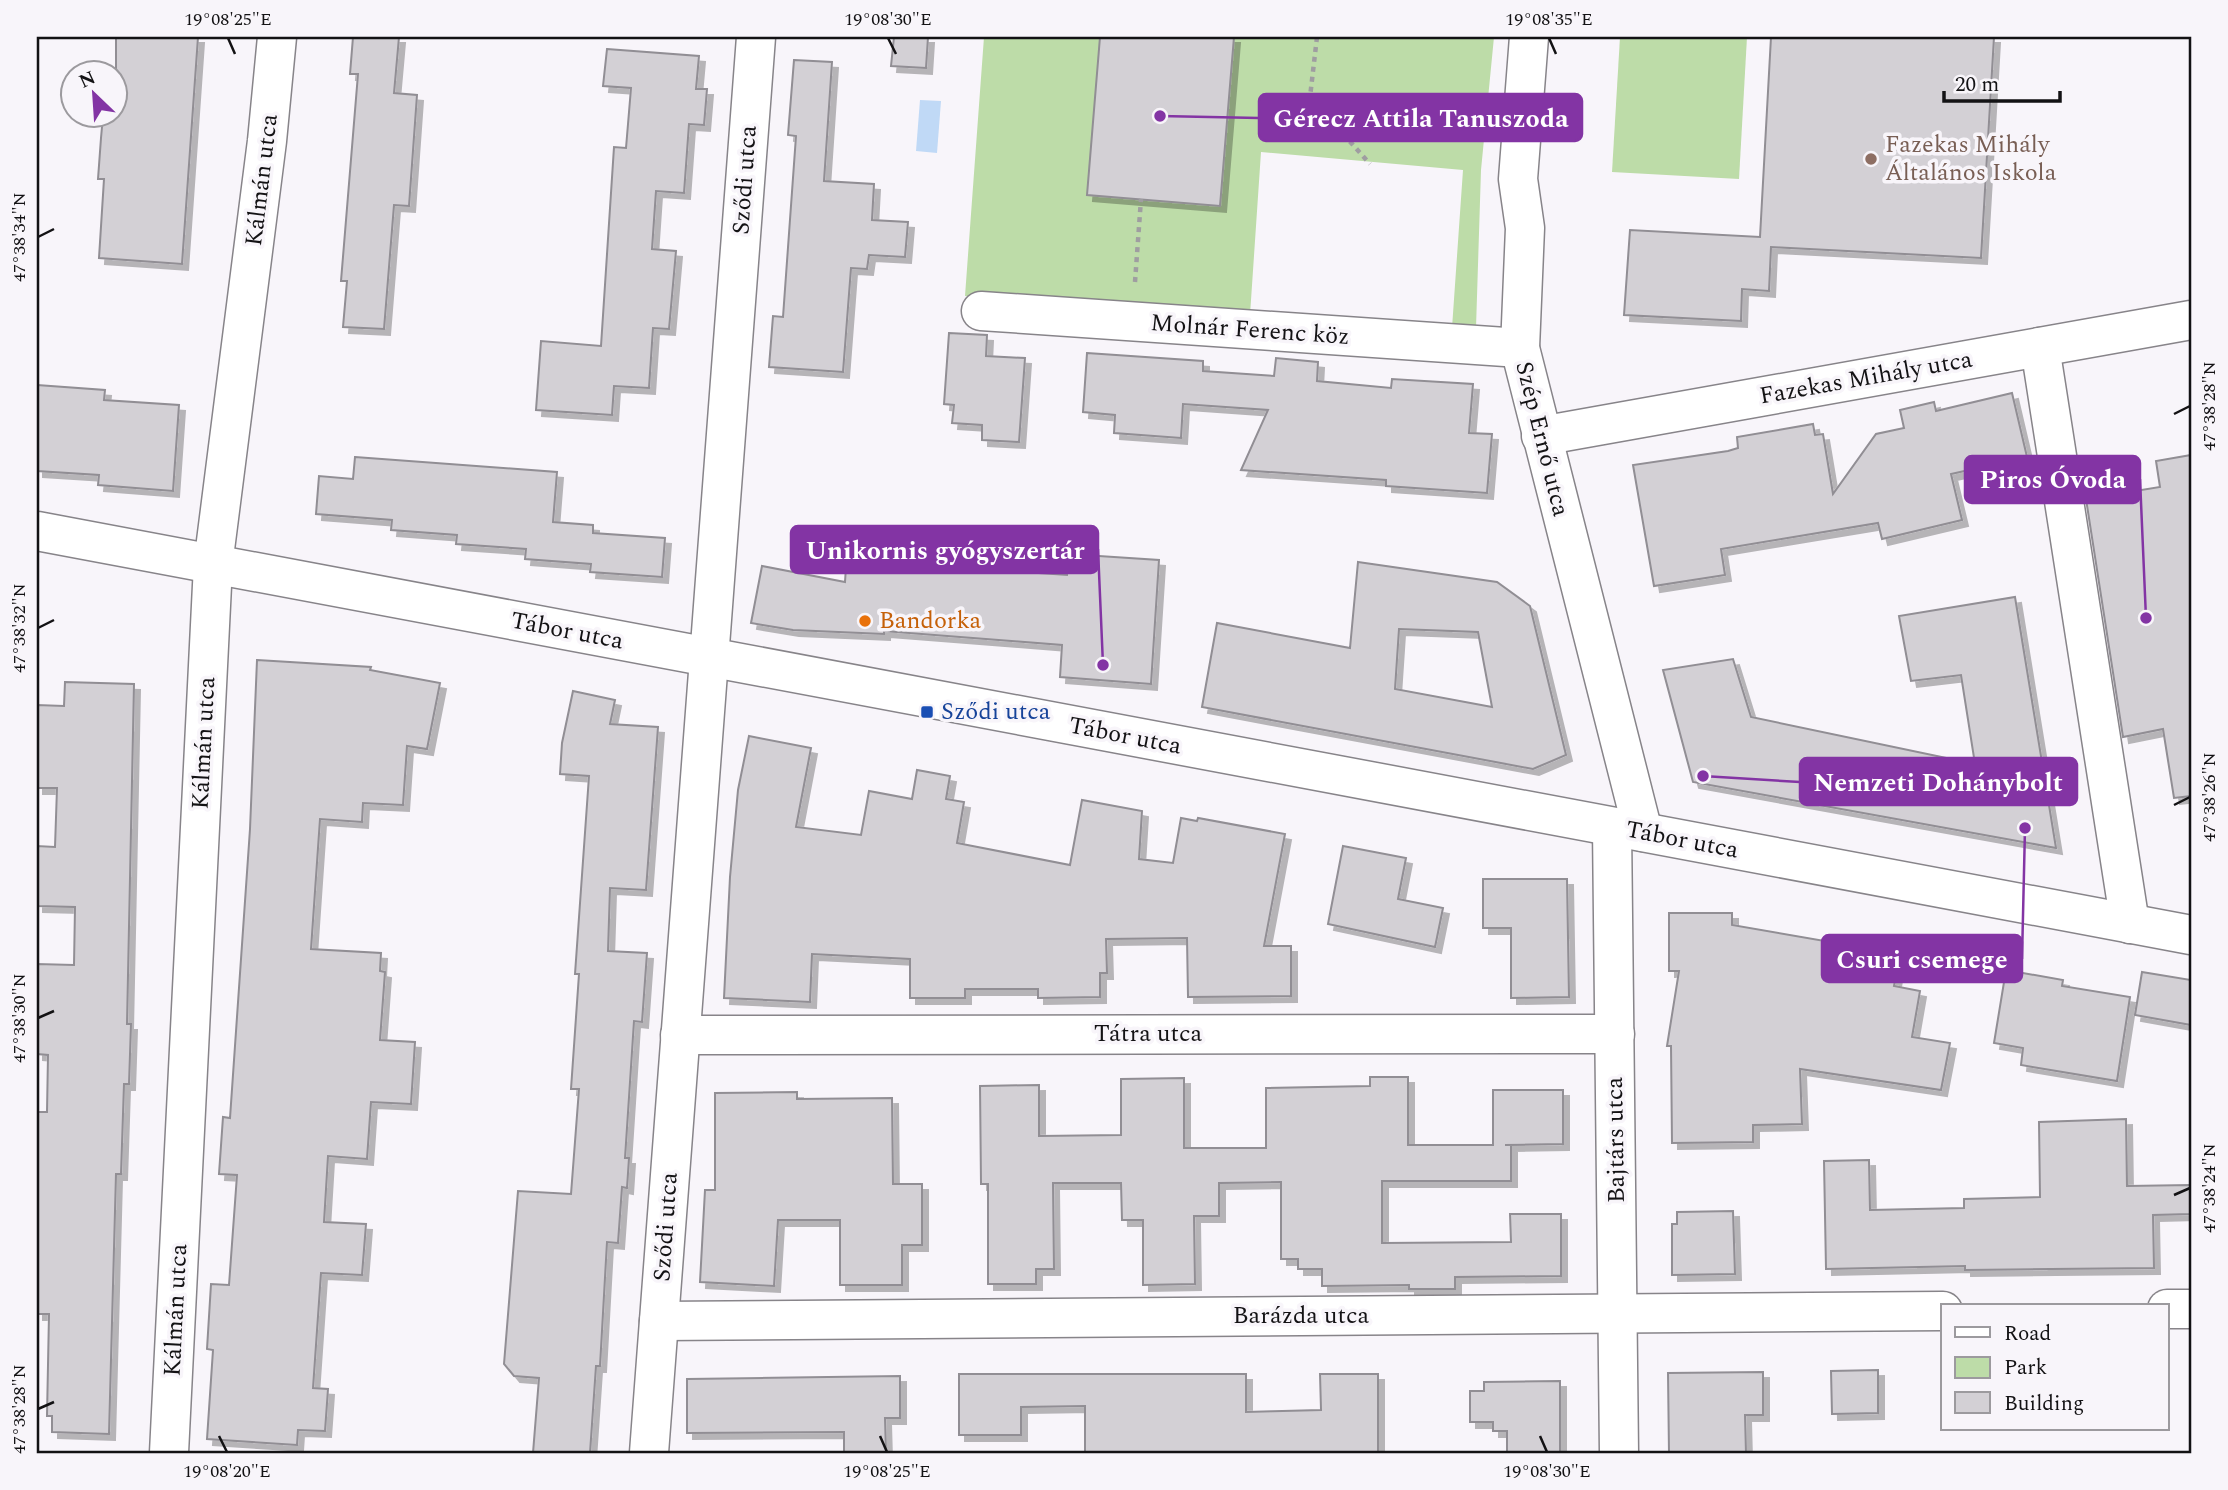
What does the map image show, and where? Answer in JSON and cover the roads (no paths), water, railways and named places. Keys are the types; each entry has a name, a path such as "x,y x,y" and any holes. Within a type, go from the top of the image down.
{"street":[{"name":"Kálmán utca","path":"169,1453 213,565 267,141 277,37"},
{"name":"Sződi utca","path":"649,1453 756,37"},
{"name":"Szép Ernő utca","path":"1530,37 1518,179 1525,228 1520,348 1628,829"},
{"name":"Molnár Ferenc köz","path":"981,311 1520,348"},
{"name":"Fazekas Mihály utca","path":"1541,436 2191,320"},
{"path":"2040,347 2130,924"},
{"name":"Tábor utca","path":"37,531 2191,935"},
{"name":"Bajtárs utca","path":"1619,1453 1615,1034 1628,829"},
{"name":"Tátra utca","path":"680,1035 1615,1034"},
{"path":"2168,1309 2191,1309"},
{"name":"Barázda utca","path":"659,1321 1941,1311"}],"water":[{"path":"920,100 941,101 937,153 916,151"}],"place":[{"name":"Gérecz Attila Tanuszoda","path":"1160,116"},
{"name":"Fazekas Mihály Általános Iskola","path":"1871,159"},
{"name":"Piros Óvoda","path":"2146,618"},
{"name":"Bandorka","path":"865,621"},
{"name":"Unikornis gyógyszertár","path":"1103,665"},
{"name":"Sződi utca","path":"927,712"},
{"name":"Nemzeti Dohánybolt","path":"1703,776"},
{"name":"Csuri csemege","path":"2025,828"}]}
